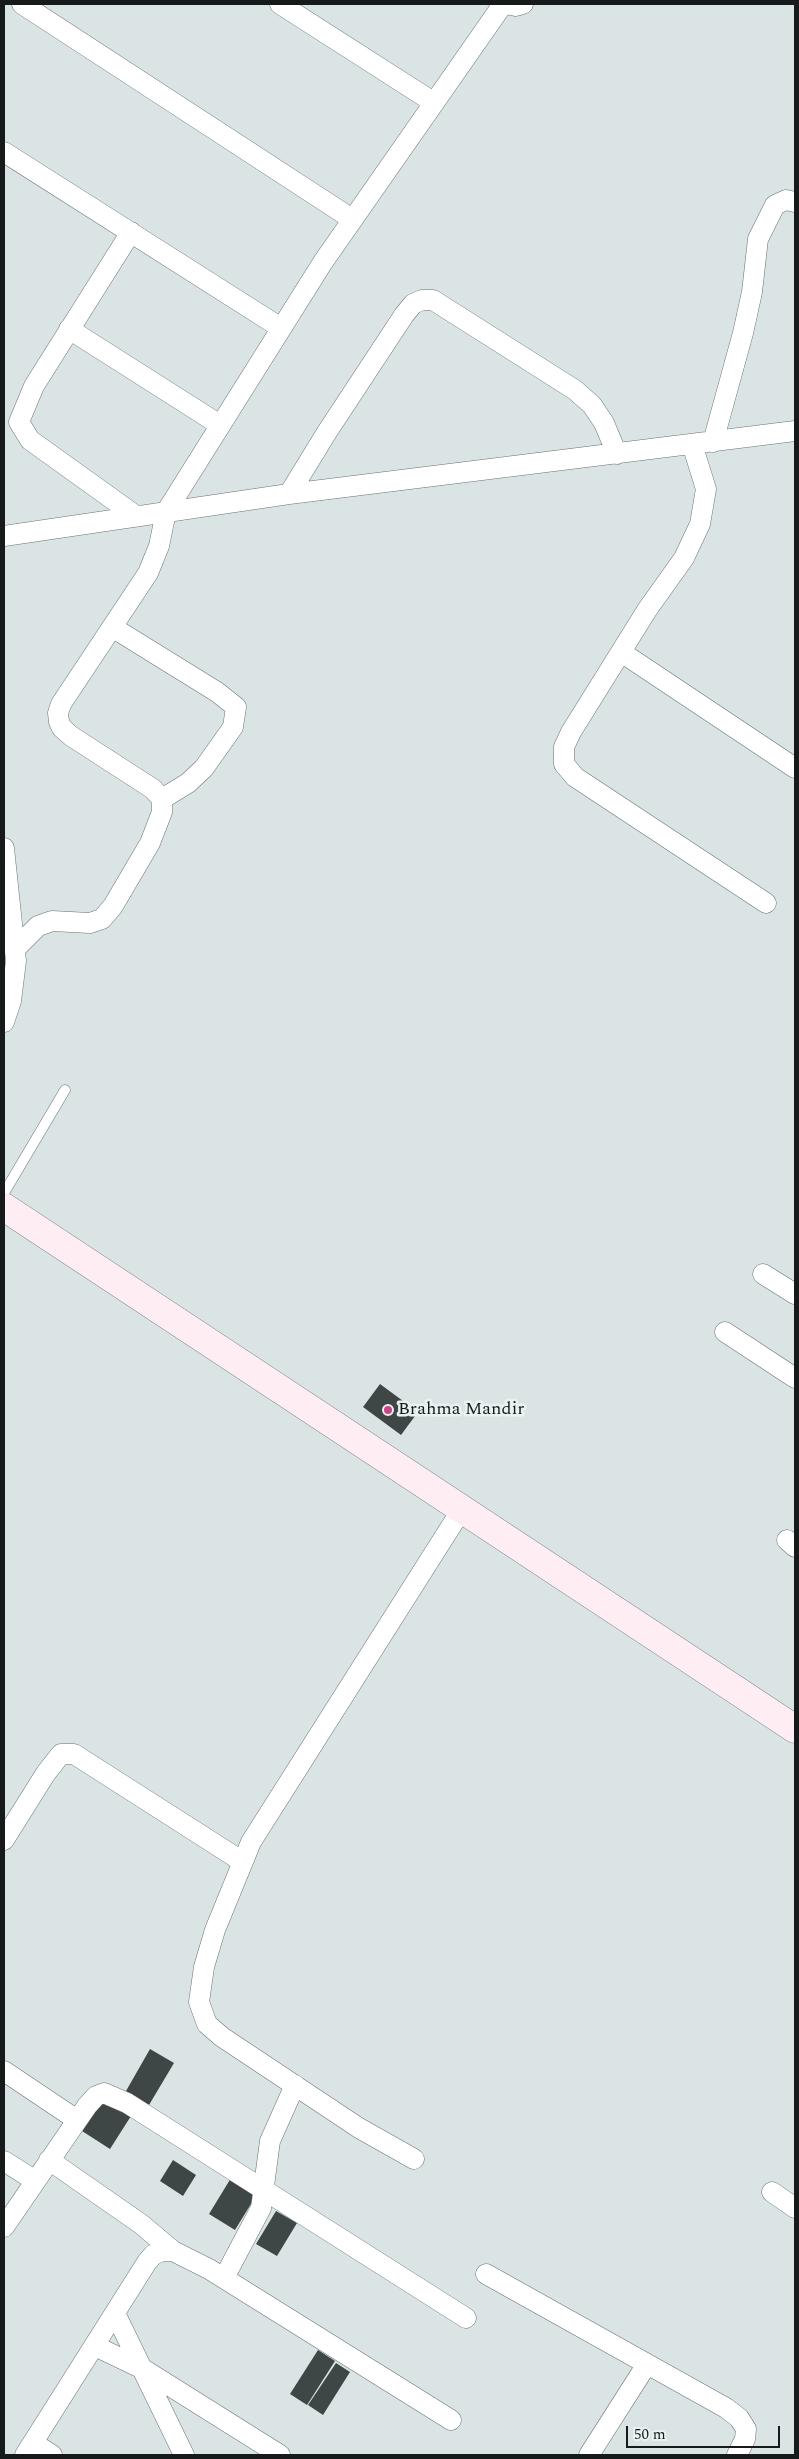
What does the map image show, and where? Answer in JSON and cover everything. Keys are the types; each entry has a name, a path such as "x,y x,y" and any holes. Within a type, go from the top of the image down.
{"street":[{"path":"22,4 352,219"},
{"path":"280,4 433,102"},
{"path":"16,948 38,926 52,921 90,922 102,919 113,906 150,842 162,812 162,798 153,789 71,736 59,722 58,713 61,704 148,573 159,546 166,512 352,219 501,7 507,4 516,6 523,4"},
{"path":"4,152 282,328"},
{"path":"714,442 752,292 758,239 775,205 786,200 795,202"},
{"path":"131,232 34,386 19,422 30,440 136,516"},
{"path":"290,494 327,432 404,315 413,304 422,300 433,300 575,390 592,405 604,423 617,454"},
{"path":"69,329 220,425"},
{"path":"4,536 290,494 795,431"},
{"path":"692,444 706,489 700,524 684,558 621,652 571,732 564,747 564,764 574,777 766,903"},
{"path":"112,626 216,692 236,707 233,727 204,768 188,783 162,798"},
{"path":"621,652 795,768"},
{"path":"4,848 16,948 12,1001 4,1022"},
{"path":"4,1207 795,1730"},
{"path":"762,1274 795,1294"},
{"path":"724,1332 795,1378"},
{"path":"414,2159 359,2128 222,2037 207,2024 199,2002 204,1966 215,1930 252,1842 462,1509"},
{"path":"4,1840 46,1773 61,1754 74,1754 243,1862"},
{"path":"4,2071 77,2120"},
{"path":"224,2278 261,2208 265,2190 265,2168 270,2141 295,2085"},
{"path":"4,2227 34,2180 77,2120 96,2096 104,2093 126,2103 466,2318"},
{"path":"49,2160 141,2224 173,2251 224,2278 451,2420"},
{"path":"4,2161 34,2180"},
{"path":"772,2192 795,2208"},
{"path":"52,2455 29,2449 153,2254 162,2251 173,2251"},
{"path":"486,2274 726,2408 739,2418 746,2429 745,2439 737,2455"},
{"path":"115,2313 184,2455"},
{"path":"95,2346 142,2369 280,2455"},
{"path":"589,2455 647,2364"}],"lane":[{"path":"4,1193 65,1090"}],"building":[{"path":"380,1384 418,1412 401,1435 363,1407"},
{"path":"150,2049 174,2063 149,2105 126,2091"},
{"path":"103,2098 131,2116 110,2149 82,2131"},
{"path":"173,2160 196,2175 183,2196 160,2181"},
{"path":"231,2178 257,2194 235,2230 209,2214"},
{"path":"276,2211 297,2223 277,2256 256,2244"},
{"path":"318,2350 335,2361 307,2405 290,2394"},
{"path":"336,2363 350,2372 323,2415 308,2405"}],"place":[{"name":"Brahma Mandir","path":"388,1410"}]}
